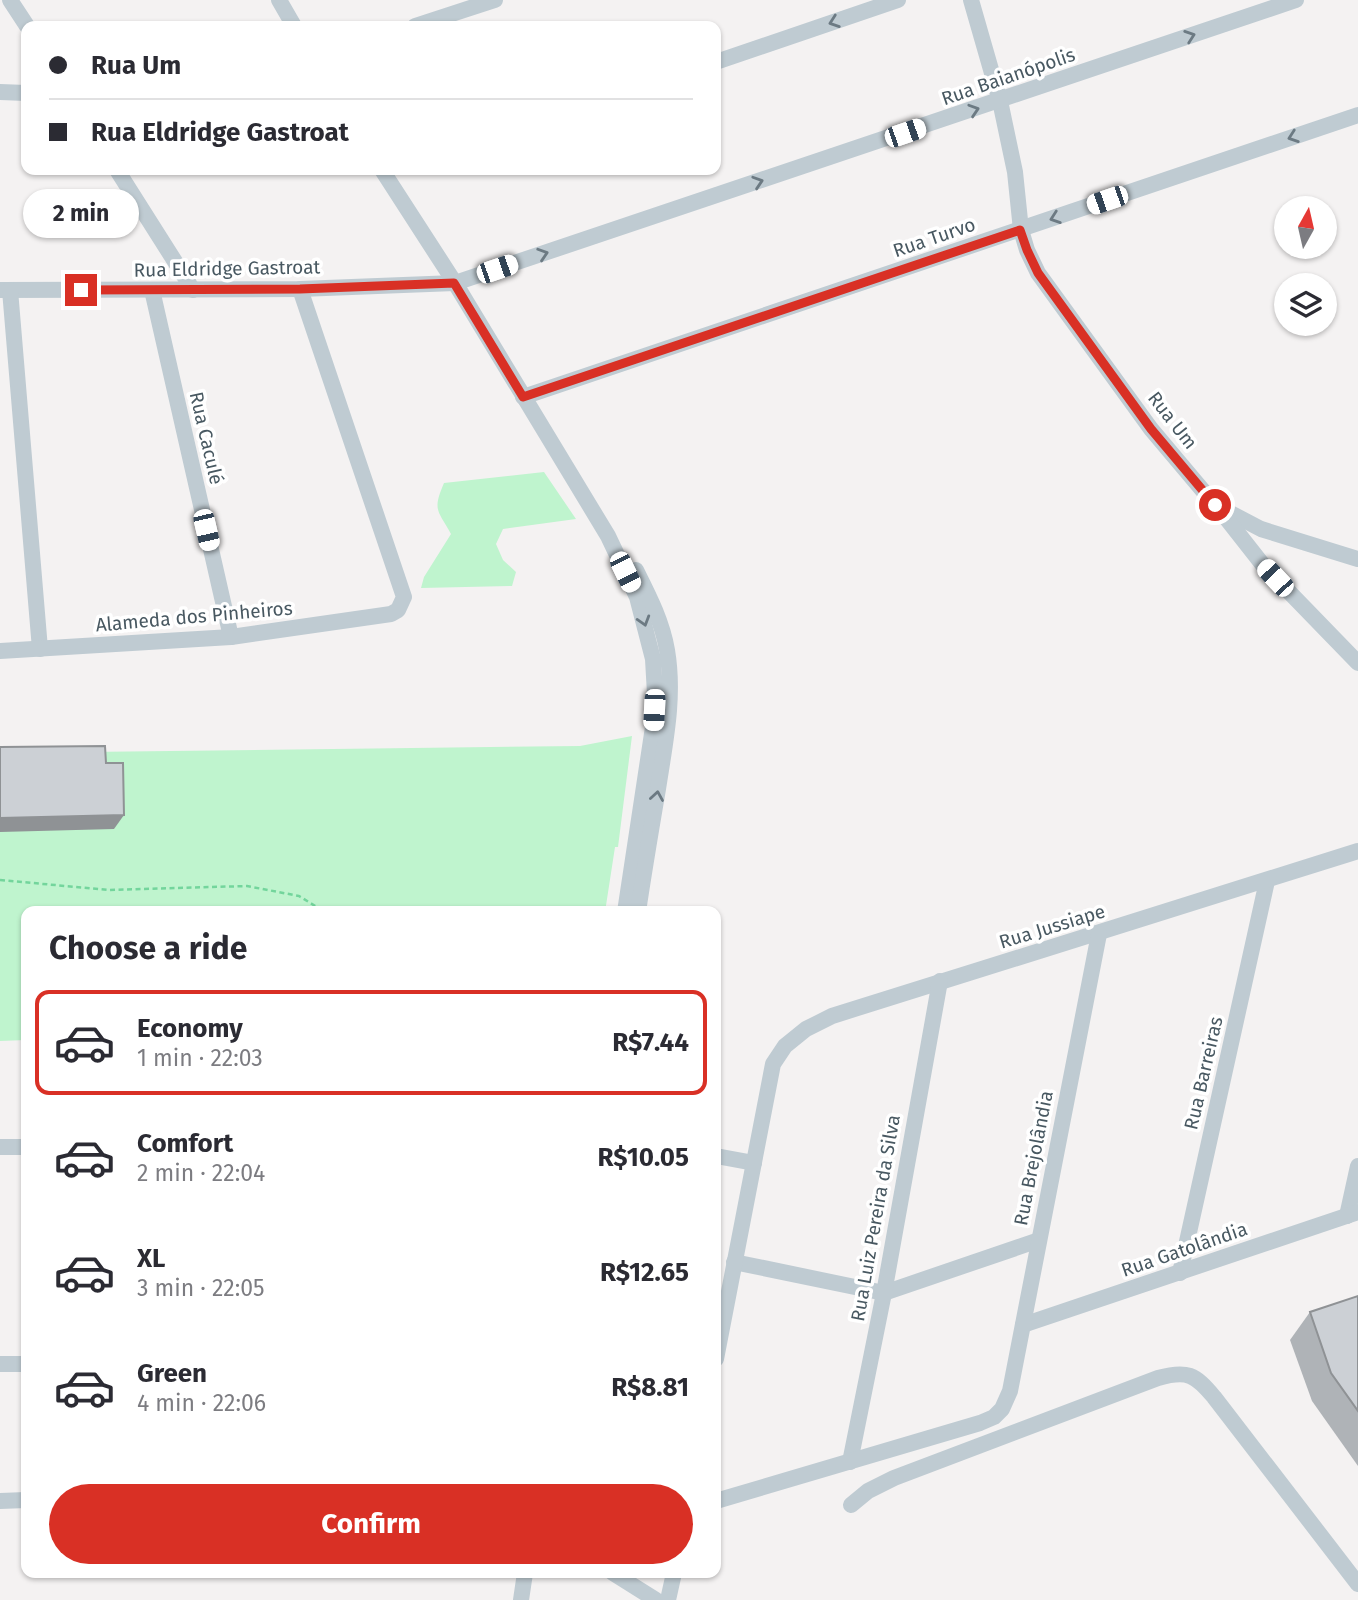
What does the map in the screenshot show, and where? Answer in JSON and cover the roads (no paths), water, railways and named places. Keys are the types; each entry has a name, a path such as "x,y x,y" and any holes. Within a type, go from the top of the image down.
{"street":[{"path":"10,0 24,21"},
{"path":"279,0 291,21"},
{"path":"430,21 495,0"},
{"path":"721,60 898,0"},
{"name":"Rua Um","path":"971,0 1000,101 1015,172 1020,230 1038,273 1151,429 1215,505 1261,529 1358,559"},
{"name":"Rua Baianópolis","path":"454,283 1296,0"},
{"path":"0,92 21,93"},
{"name":"Rua Turvo","path":"523,397 1358,115"},
{"path":"120,175 193,290"},
{"path":"390,175 608,536 637,597 647,629 655,676 653,727 626,906"},
{"name":"Rua Eldridge Gastroat","path":"5,290 300,289 454,283"},
{"name":"Alameda dos Pinheiros","path":"0,651 230,637 391,614 398,610 404,597 300,289"},
{"path":"5,290 40,649"},
{"name":"Rua Caculé","path":"152,290 230,637"},
{"path":"1215,505 1258,558 1358,663"},
{"path":"1258,558 1260,545 1265,539 1276,534"},
{"path":"608,536 635,568 654,605 667,650 671,693 639,906"},
{"name":"Rua Jussiape","path":"754,1163 773,1064 785,1046 806,1029 940,981 1099,934 1358,851"},
{"name":"Rua Barreiras","path":"1180,1273 1267,881"},
{"name":"Rua Brejolândia","path":"850,1462 980,1423 994,1417 1002,1409 1010,1391 1099,934"},
{"name":"Rua Luiz Pereira da Silva","path":"850,1462 884,1293 940,981"},
{"path":"0,1147 21,1147"},
{"path":"721,1157 754,1163 721,1332"},
{"path":"1353,1214 1358,1166"},
{"name":"Rua Gatolândia","path":"1023,1325 1353,1214"},
{"path":"734,1262 884,1293 1039,1240"},
{"path":"0,1364 21,1364"},
{"path":"851,1505 867,1491 894,1478 1158,1378 1176,1373 1191,1374 1203,1383 1358,1584"},
{"path":"721,1500 850,1462"},
{"path":"0,1501 21,1500"},
{"path":"521,1600 524,1578"},
{"path":"621,1578 656,1600"},
{"path":"668,1600 673,1578"}]}
